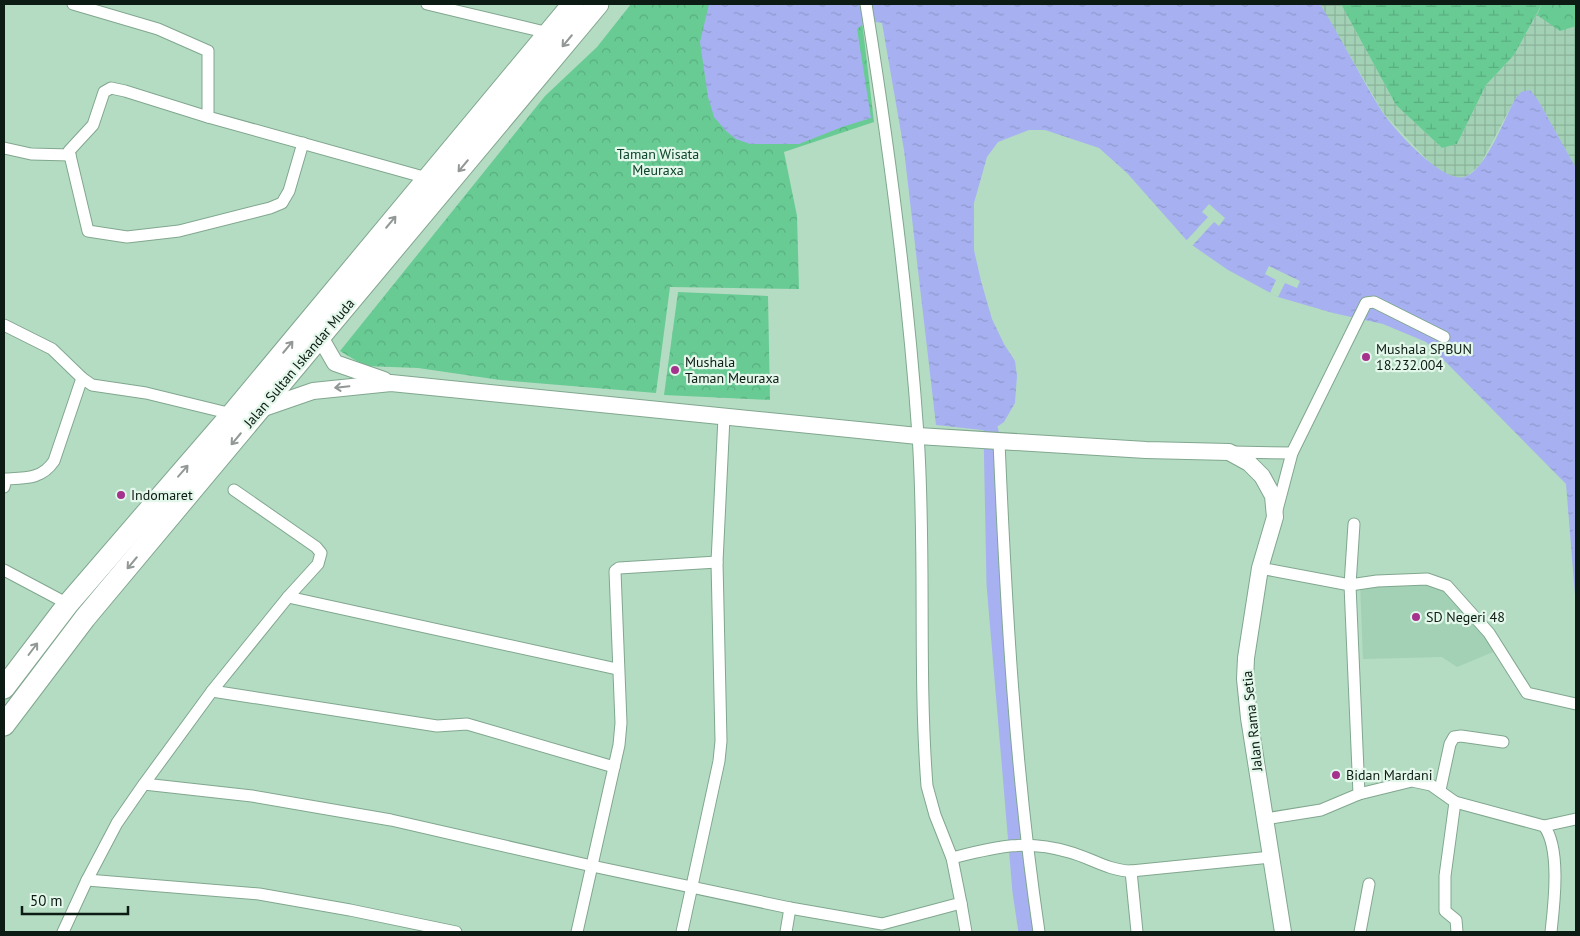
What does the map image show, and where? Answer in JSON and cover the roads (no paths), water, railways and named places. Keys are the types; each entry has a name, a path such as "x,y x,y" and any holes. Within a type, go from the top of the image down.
{"highway":[{"name":"Jalan Sultan Iskandar Muda","path":"4,688 68,604 232,414 573,4"},
{"name":"Jalan Sultan Iskandar Muda","path":"4,725 85,618 598,4"}],"street":[{"path":"73,4 96,6 158,29 208,51 208,117"},
{"path":"427,4 549,33"},
{"path":"866,4 886,123 921,436 927,786 935,816 952,858 966,932"},
{"path":"303,143 289,191 282,203 251,214 180,231 127,237 88,231 69,151 93,125 104,92 111,88 427,178"},
{"path":"4,148 31,154 70,155"},
{"name":"Jalan Rama Setia","path":"1283,932 1264,819 1245,679 1246,658 1260,568 1292,453 1366,303 1374,302 1444,337"},
{"path":"4,325 52,349 82,378 92,384 146,393 232,414"},
{"path":"320,337 335,362 391,383"},
{"path":"4,481 36,477 48,471 54,461 82,378"},
{"path":"261,408 313,391 391,383 995,442 1146,450 1292,453"},
{"path":"682,932 719,761 721,741 717,562 724,416"},
{"path":"995,442 1024,844 1039,932"},
{"path":"1230,452 1249,463 1262,476 1273,496 1275,516"},
{"path":"63,932 87,880 118,823 144,784 212,691 288,597 318,564 321,553 234,490"},
{"path":"1354,524 1350,585 1359,794"},
{"path":"577,932 614,768 621,724 617,669 615,571 618,568 717,562"},
{"path":"1260,568 1350,585 1377,580 1426,578 1448,586 1489,633 1527,693 1576,704"},
{"path":"4,570 68,604"},
{"path":"288,597 617,669"},
{"path":"212,691 437,726 467,724 614,768"},
{"path":"1440,790 1450,744 1454,737 1461,736 1502,742"},
{"path":"1264,819 1321,810 1359,794 1412,781 1421,782 1440,790 1455,802 1544,826 1576,819"},
{"path":"144,784 252,796 391,820 592,866 881,928 961,903"},
{"path":"1455,802 1445,876 1445,911 1456,920 1457,932"},
{"path":"1544,826 1552,841 1554,879 1551,932"},
{"path":"952,858 1024,844 1069,852 1113,868 1131,871 1270,857"},
{"path":"1131,871 1137,932"},
{"path":"87,880 259,894 350,910 456,932"},
{"path":"1360,932 1369,884"},
{"path":"786,932 790,908"}],"water":[{"path":"709,4 1320,4 1389,121 1421,155 1446,173 1458,177 1467,176 1481,163 1494,142 1515,99 1521,92 1530,90 1538,100 1576,168 1576,607 1566,484 1426,342 1383,324 1333,313 1278,297 1228,270 1189,243 1127,173 1099,148 1045,130 1029,130 998,142 987,157 974,203 974,250 992,319 1015,361 1017,376 1015,403 1004,422 991,431 936,425 904,150 882,23 869,23 857,29 871,118 799,144 750,144 736,139 726,131 714,117 708,97 700,42"}],"waterway":[{"path":"991,431 994,584 1020,892 1026,932"}],"place":[{"name":"Mushala SPBUN 18.232.004","path":"1366,357"},
{"name":"Mushala Taman Meuraxa","path":"675,370"},
{"name":"Indomaret","path":"121,495"},
{"name":"SD Negeri 48","path":"1416,617"},
{"name":"Bidan Mardani","path":"1336,775"}],"park label":[{"name":"Taman Wisata Meuraxa","path":"658,162"}]}
